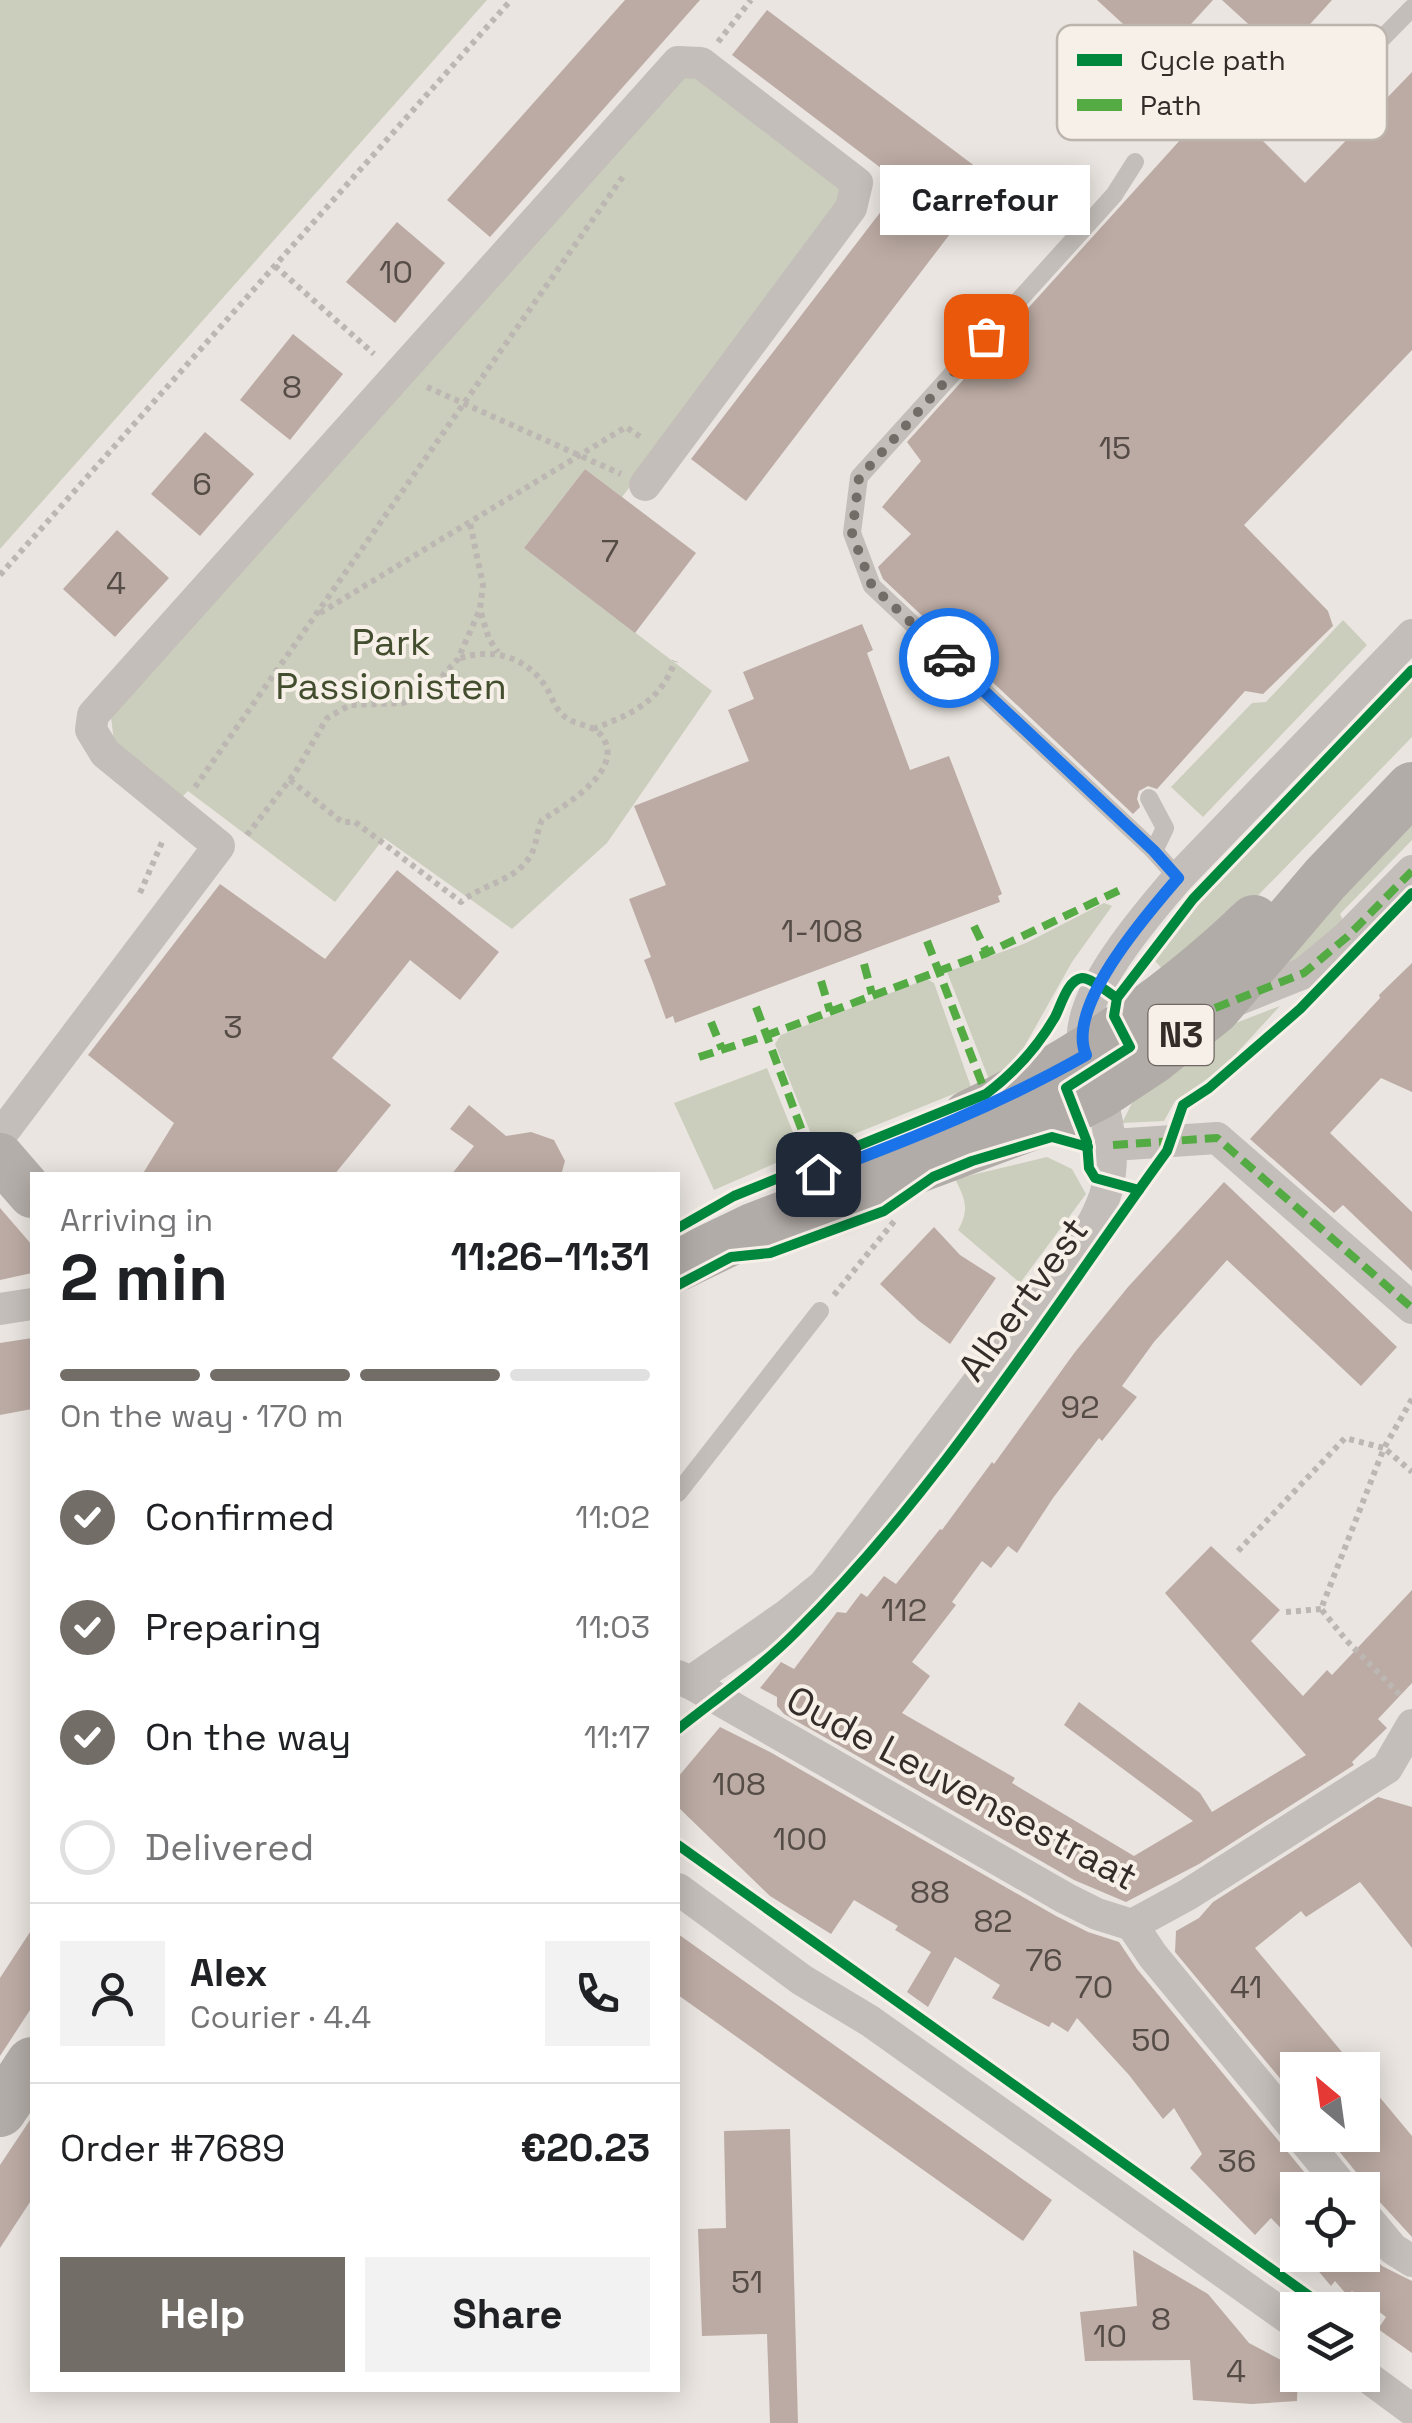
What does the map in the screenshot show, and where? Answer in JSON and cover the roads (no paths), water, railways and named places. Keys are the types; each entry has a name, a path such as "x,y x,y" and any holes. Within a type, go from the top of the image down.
{"main road":[{"name":"N3","path":"680,1264 755,1228 891,1195 1057,1115 1093,1074 1251,924 1412,758"},
{"name":"N3","path":"680,1238 785,1187 967,1117 1025,1090 1152,1058 1215,1008 1325,878 1412,788"},
{"path":"0,1157 30,1192"},
{"path":"0,2111 30,2065"}],"street":[{"path":"0,1136 218,846 105,753 90,730 93,715 678,62 702,63 856,183 851,208 644,484"},
{"name":"Albertvest","path":"683,1680 787,1615 824,1584 1095,1224 1105,1201 1113,1145 1081,1042 1088,1004 1149,912 1178,878 1412,635"},
{"path":"1215,1008 1304,973 1347,937 1412,871"},
{"path":"1113,1145 1217,1138 1412,1308"},
{"path":"0,1309 30,1304"},
{"name":"Oude Leuvensestraat","path":"683,1680 1065,1898 1132,1925 1399,1774"},
{"path":"1399,1774 1412,1725"},
{"path":"680,1890 802,1980 902,2044 1280,2312"},
{"path":"1132,1925 1280,2112"},
{"path":"1313,2152 1329,2172"},
{"path":"1380,2233 1393,2249 1412,2261"},
{"path":"1380,2386 1412,2410"}],"lane":[{"path":"1387,33 1412,8"},
{"path":"1134,162 1114,196 859,478 852,534 872,586 1178,878"},
{"path":"1149,798 1164,828 1154,851"},
{"path":"680,1490 820,1311"}],"place":[{"name":"Carrefour","path":"986,336"}],"park label":[{"name":"Park Passionisten","path":"391,664"}]}
